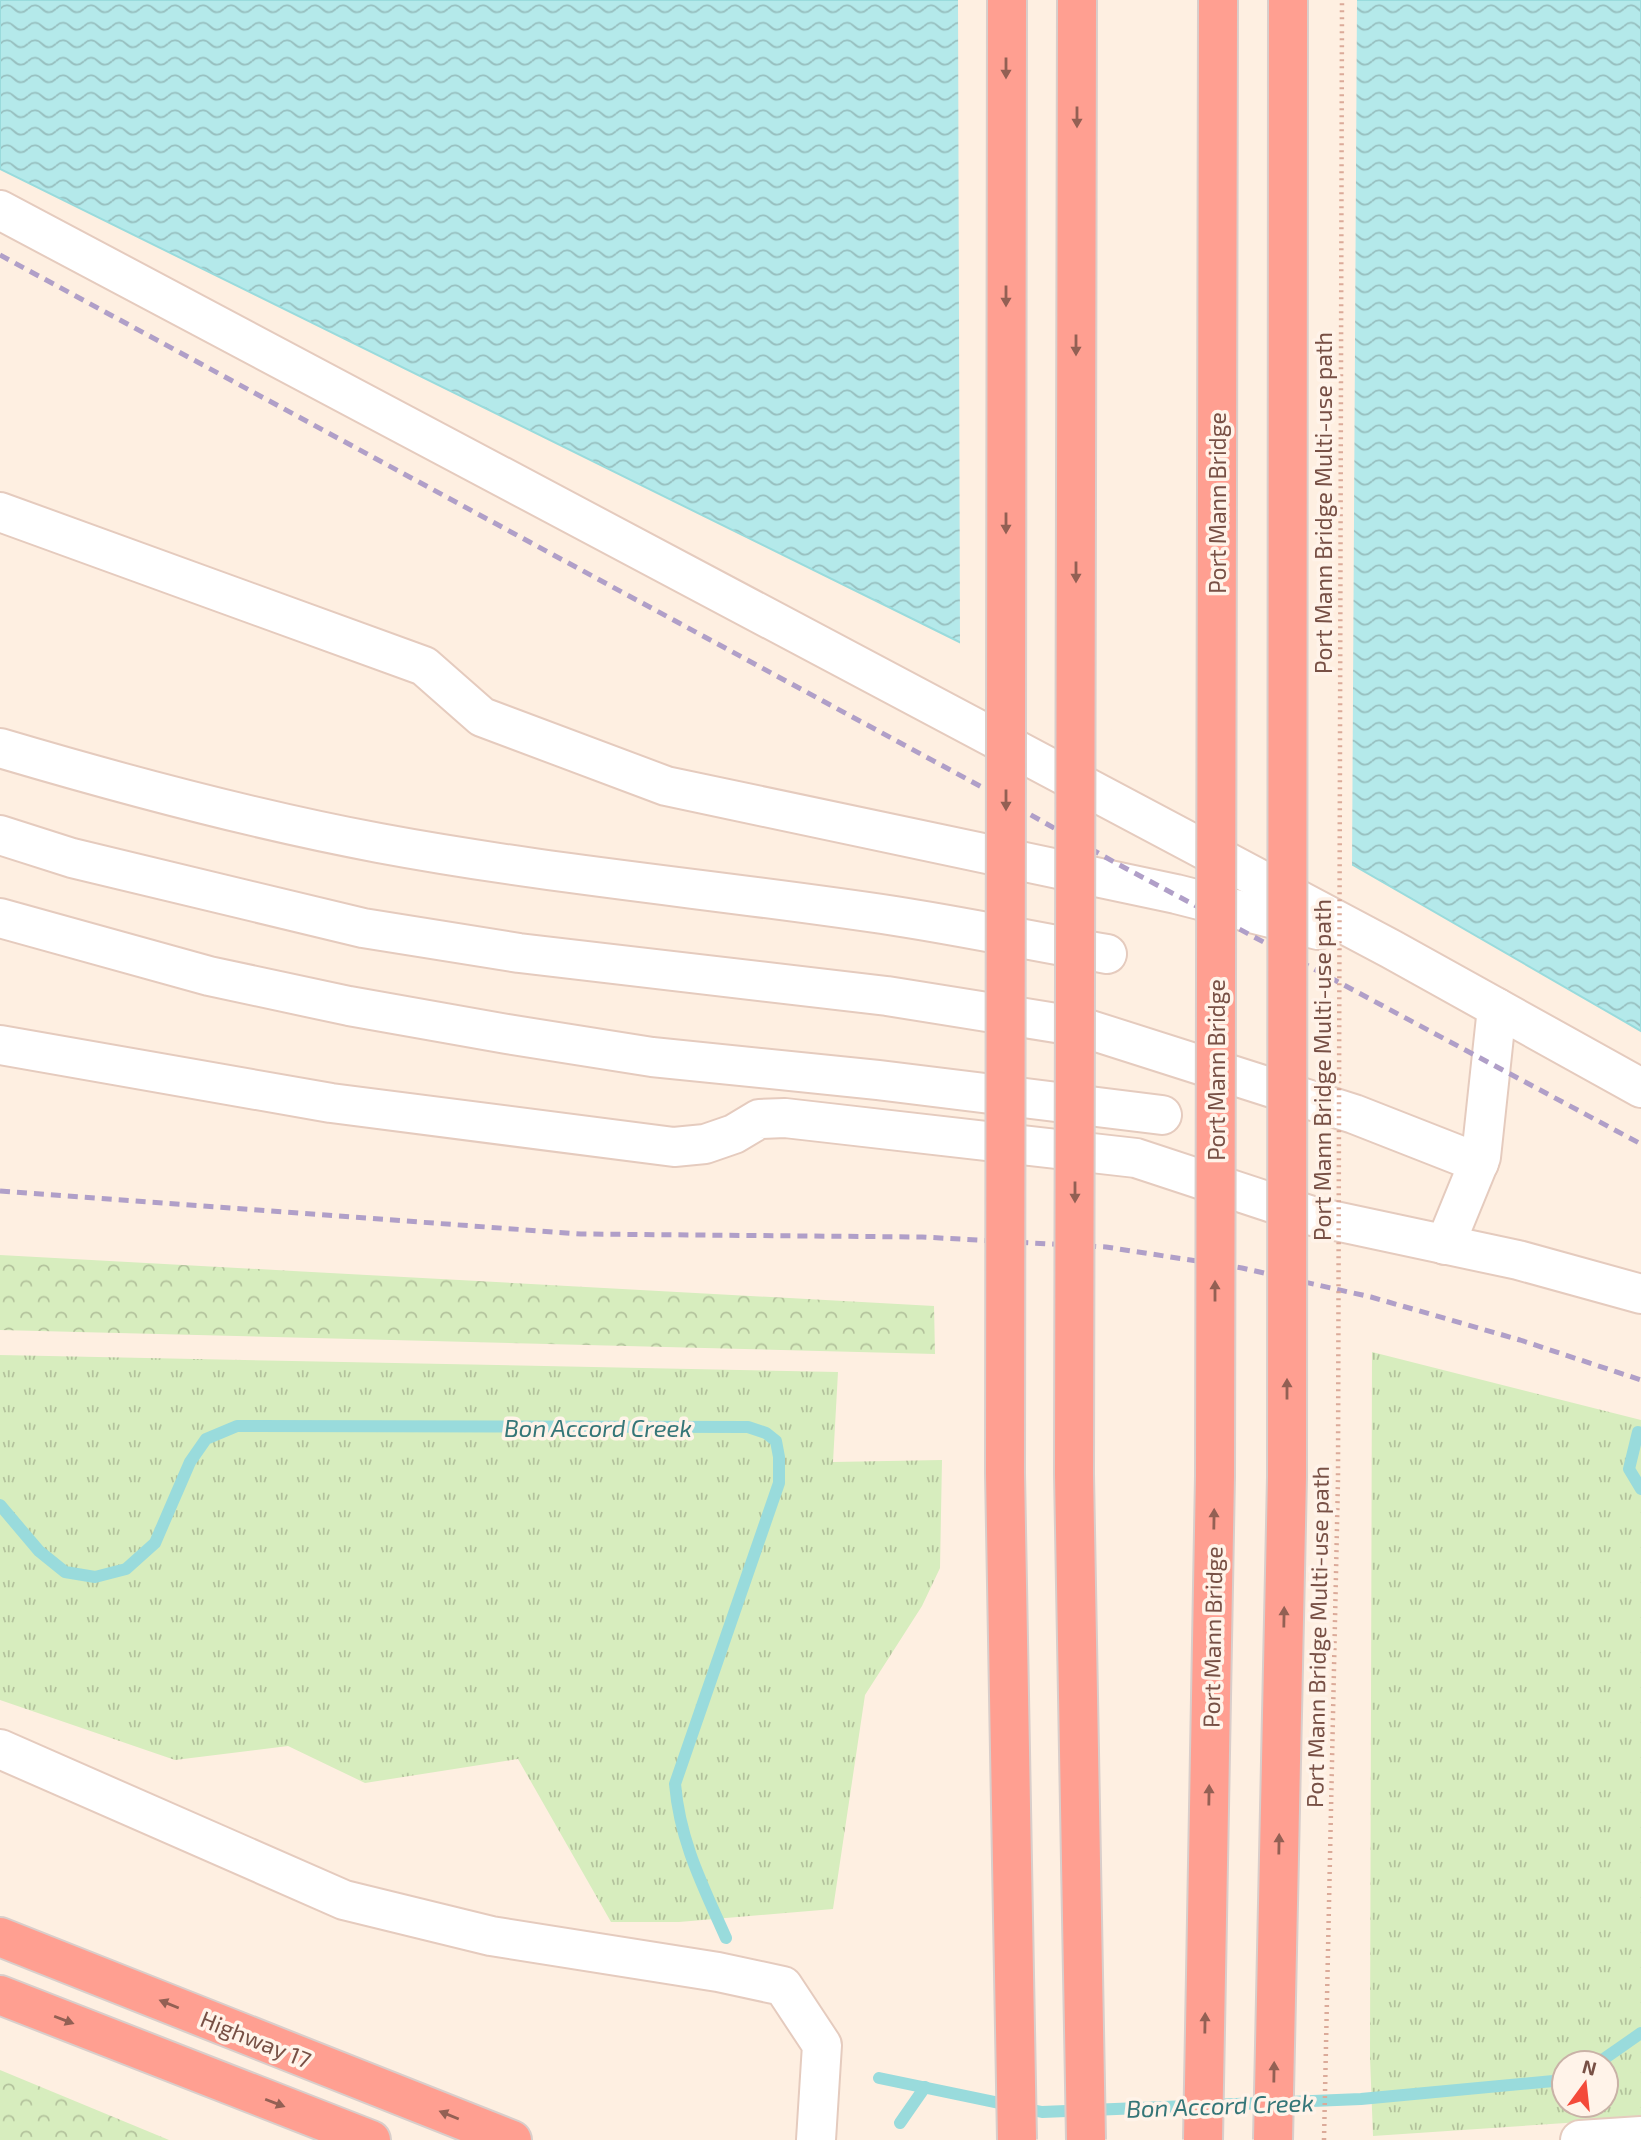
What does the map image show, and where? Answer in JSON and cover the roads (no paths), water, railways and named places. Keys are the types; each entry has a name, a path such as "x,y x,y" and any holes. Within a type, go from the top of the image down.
{"highway":[{"path":"1007,0 1005,1473 1017,2140"},
{"path":"1077,0 1074,1474 1086,2140"},
{"name":"Port Mann Bridge","path":"1203,2140 1215,1476 1218,0"},
{"path":"1273,2140 1287,1477 1288,0"},
{"name":"Highway 17","path":"0,1937 512,2140"},
{"path":"0,1995 371,2140"}],"lane":[{"path":"0,210 1391,948 1641,1088"},
{"path":"0,512 424,666 482,717 666,786 1176,894 1391,948"},
{"path":"0,748 97,777 245,815 379,843 570,874 895,916 1107,954"},
{"path":"0,835 72,858 363,928 532,954 887,996 1081,1027 1354,1114 1479,1163"},
{"path":"0,918 209,976 349,1006 507,1034 652,1057 878,1080 1162,1115"},
{"path":"1445,1245 1479,1163 1497,1008"},
{"path":"0,1045 331,1103 674,1147 705,1144 734,1134 759,1119 785,1118 1136,1158 1312,1216 1518,1260 1641,1294"},
{"path":"0,1749 345,1900 491,1936 718,1972 783,1986 822,2045 816,2140"},
{"path":"1580,2140 1641,2136"}],"water":[{"path":"0,0 1641,0 1641,1031 1006,665 0,169"}],"waterway":[{"name":"Bon Accord Creek","path":"0,1505 39,1551 65,1572 95,1577 126,1569 155,1543 190,1462 206,1439 237,1426 748,1427 766,1433 776,1441 779,1483 675,1784 687,1845 726,1938"},
{"name":"Bon Accord Creek","path":"1638,1432 1629,1469 1641,1489"},
{"name":"Bon Accord Creek","path":"1618,2049 1641,2033"},
{"name":"Bon Accord Creek","path":"879,2078 1042,2112 1361,2099 1550,2081"},
{"path":"900,2123 925,2087"}],"railway":[{"path":"0,255 978,785 1114,862 1641,1144"},
{"path":"0,1191 581,1234 922,1237 1106,1247 1242,1268 1371,1297 1520,1340 1641,1380"}]}
